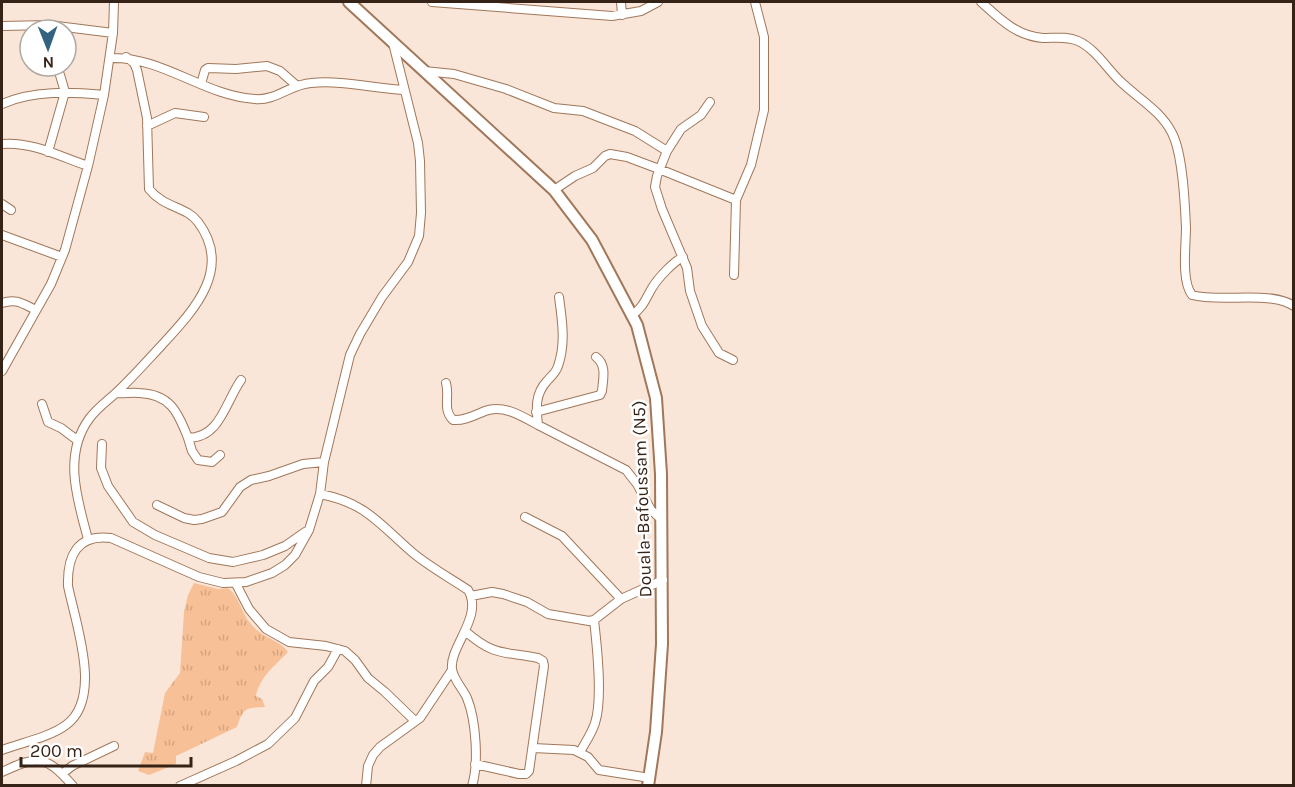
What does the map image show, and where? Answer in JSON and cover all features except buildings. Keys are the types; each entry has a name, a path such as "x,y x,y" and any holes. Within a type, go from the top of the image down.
{"highway":[{"name":"Douala-Bafoussam (N5)","path":"349,2 554,190 592,240 632,315 641,339 656,398 662,519 662,644 659,699 649,782"}],"street":[{"path":"2,371 51,284 62,257 88,166 104,95 113,33 114,2"},
{"path":"432,2 622,15 641,11 658,2"},
{"path":"541,2 541,11"},
{"path":"621,2 622,15"},
{"path":"734,275 736,200 751,165 764,110 764,37 755,2"},
{"path":"981,2 1016,30 1041,38 1069,38 1089,48 1121,82 1166,122 1174,136 1177,150 1185,210 1185,267 1188,287 1192,295 1277,300 1293,306"},
{"path":"2,27 18,28"},
{"path":"78,29 113,33"},
{"path":"2,750 66,726 74,718 84,700 86,674 68,573 69,562 74,552 88,539 111,538 199,577 236,584 272,573 285,565 295,555 309,530 321,494 324,462 350,355 382,297 408,262 419,236 420,161 393,42"},
{"path":"110,58 126,57 160,67 236,96 256,99 275,96 296,85 312,82 403,90"},
{"path":"88,539 75,478 74,450 77,440 90,418 135,375 188,316 198,302 212,270 211,246 198,221 191,214 163,203 149,189 147,126 137,70 134,63 126,57"},
{"path":"201,84 205,70 208,68 236,69 263,66 280,71 296,85"},
{"path":"424,71 454,74 506,89 554,108 584,111 635,131 667,151"},
{"path":"48,152 64,92 61,78"},
{"path":"2,104 64,92 104,95"},
{"path":"710,102 701,116 681,129 667,151 655,182 657,194 683,257 690,279 690,291 702,326 719,353 733,360"},
{"path":"147,126 175,113 204,117"},
{"path":"2,144 14,143 88,166"},
{"path":"554,190 575,176 593,168 610,154 659,169 736,200"},
{"path":"2,204 11,210"},
{"path":"2,235 62,257"},
{"path":"632,315 643,306 654,285 671,265 683,257"},
{"path":"538,425 536,403 540,390 558,368 561,355 559,297"},
{"path":"2,303 19,300 36,310"},
{"path":"536,412 600,395 603,366 602,361 596,357"},
{"path":"188,438 197,438 212,430 241,380"},
{"path":"446,383 448,393 446,409 453,420 459,421 495,408 516,414 626,470 637,484 651,510 662,519"},
{"path":"116,393 153,394 162,397 176,412 198,460 212,462 220,454"},
{"path":"42,404 48,422 77,440"},
{"path":"102,444 102,468 108,486 134,522 155,535 209,558 233,562 252,558 285,546 309,530"},
{"path":"156,505 184,518 202,519 222,512 240,487 251,480 303,464 324,462"},
{"path":"321,494 333,496 368,512 415,554 468,590 471,596 472,610 452,670 425,712 373,755 368,766 366,786"},
{"path":"525,518 562,536 621,599"},
{"path":"471,596 492,592 503,594 527,602 548,614 580,621 594,620 621,599 663,580"},
{"path":"236,584 253,616 272,633 297,644 338,648 351,655 368,678 416,721"},
{"path":"580,752 594,727 597,713 598,658 594,620"},
{"path":"465,631 484,646 498,652 533,657 543,661 544,666 531,766 526,774 475,764"},
{"path":"180,786 268,744 295,717 314,681 328,667 338,648"},
{"path":"452,670 471,709 475,764 472,786"},
{"path":"63,774 72,766 114,746"},
{"path":"533,748 580,752 599,770 649,782"},
{"path":"2,772 21,763 45,761 52,764 73,786"}],"green space":[{"path":"194,583 218,589 228,588 255,629 280,644 288,652 269,672 258,689 256,696 262,699 265,707 246,710 237,727 176,756 176,764 149,775 138,771 145,752 153,753 165,693 180,673 184,612"}]}
